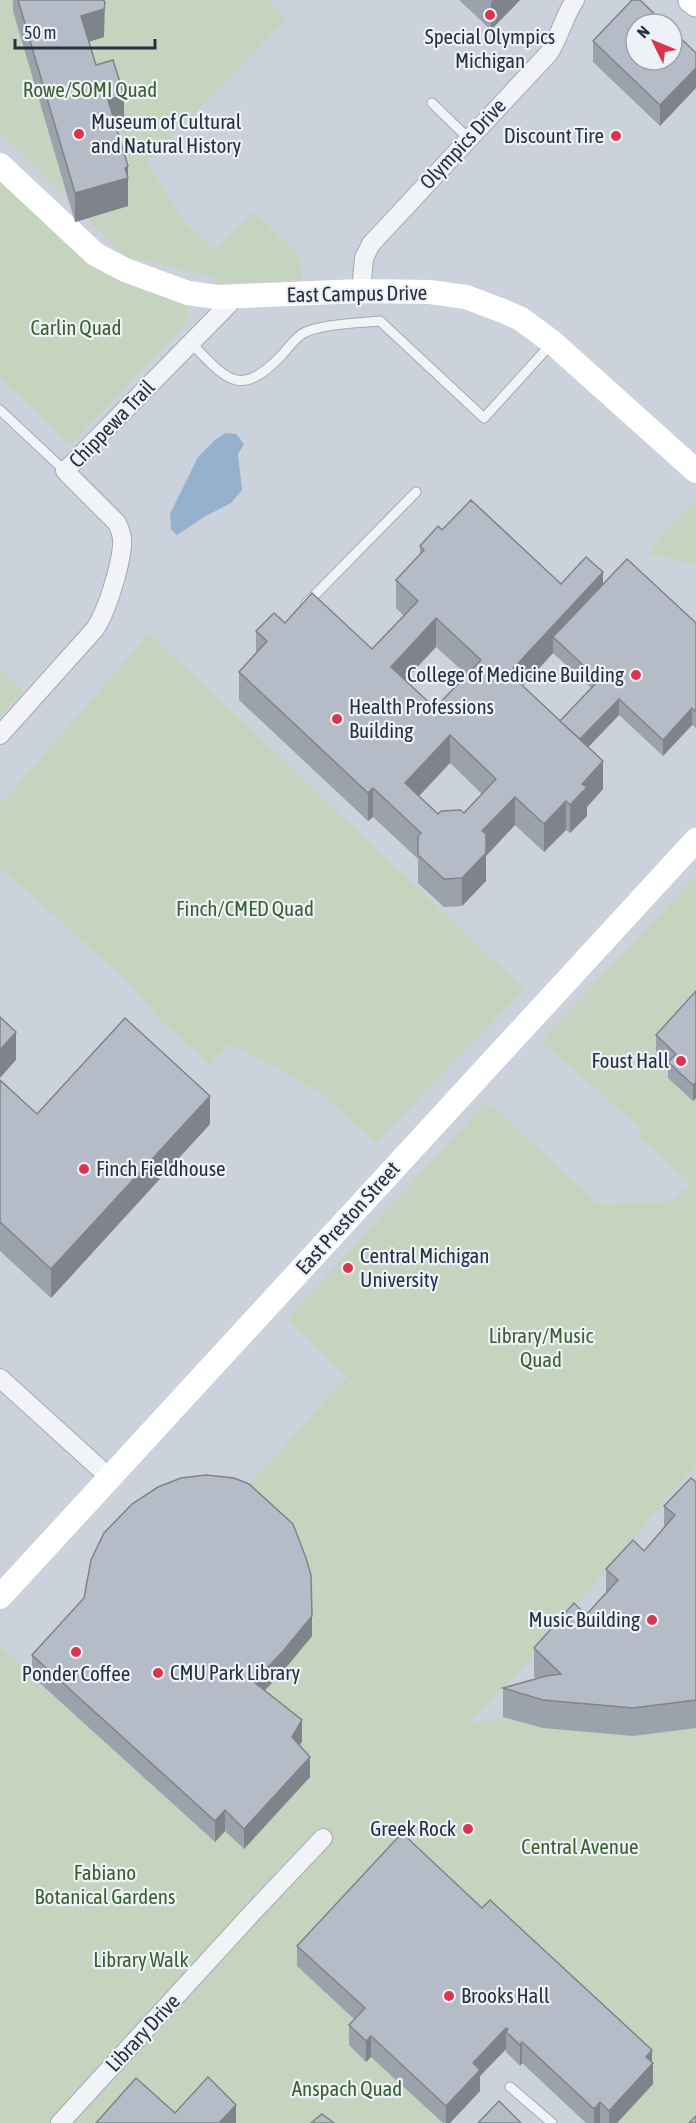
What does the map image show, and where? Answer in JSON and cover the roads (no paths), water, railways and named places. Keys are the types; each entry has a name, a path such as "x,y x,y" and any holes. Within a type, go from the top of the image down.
{"main road":[{"path":"692,0 696,3"}],"street":[{"name":"Olympics Drive","path":"361,291 364,258 370,244 549,53 575,0"},
{"name":"East Campus Drive","path":"0,165 86,245 109,262 188,293 213,297 236,297 361,291 430,292 466,297 486,303 520,319 552,342 696,471"},
{"name":"Chippewa Trail","path":"0,735 95,630 104,610 122,547 121,530 117,523 65,471 236,297"},
{"name":"East Preston Street","path":"0,1597 696,840"},
{"path":"0,1378 109,1477"},
{"name":"Library Drive","path":"60,2123 323,1838"}],"lane":[{"path":"432,103 468,138"},
{"path":"191,343 223,375 236,381 251,380 269,368 303,334 328,327 380,321 484,418 552,342"},
{"path":"0,410 65,471"},
{"path":"300,610 416,492"},
{"path":"510,2087 552,2123"}],"water":[{"path":"225,433 236,434 244,444 238,454 242,490 231,503 177,535 171,529 170,514 198,457"}],"place":[{"name":"Special Olympics Michigan","path":"490,15"},
{"name":"Museum of Cultural and Natural History","path":"79,134"},
{"name":"Discount Tire","path":"616,136"},
{"name":"College of Medicine Building","path":"636,675"},
{"name":"Health Professions Building","path":"337,719"},
{"name":"Foust Hall","path":"681,1061"},
{"name":"Finch Fieldhouse","path":"84,1169"},
{"name":"Central Michigan University","path":"348,1268"},
{"name":"Music Building","path":"652,1620"},
{"name":"Ponder Coffee","path":"76,1652"},
{"name":"CMU Park Library","path":"158,1673"},
{"name":"Greek Rock","path":"468,1829"},
{"name":"Brooks Hall","path":"449,1996"}],"park label":[{"name":"Rowe/SOMI Quad","path":"90,90"},
{"name":"Carlin Quad","path":"76,328"},
{"name":"Finch/CMED Quad","path":"245,909"},
{"name":"Library/Music Quad","path":"541,1348"},
{"name":"Central Avenue","path":"580,1847"},
{"name":"Fabiano Botanical Gardens","path":"105,1885"},
{"name":"Library Walk","path":"141,1960"},
{"name":"Anspach Quad","path":"347,2089"}]}
